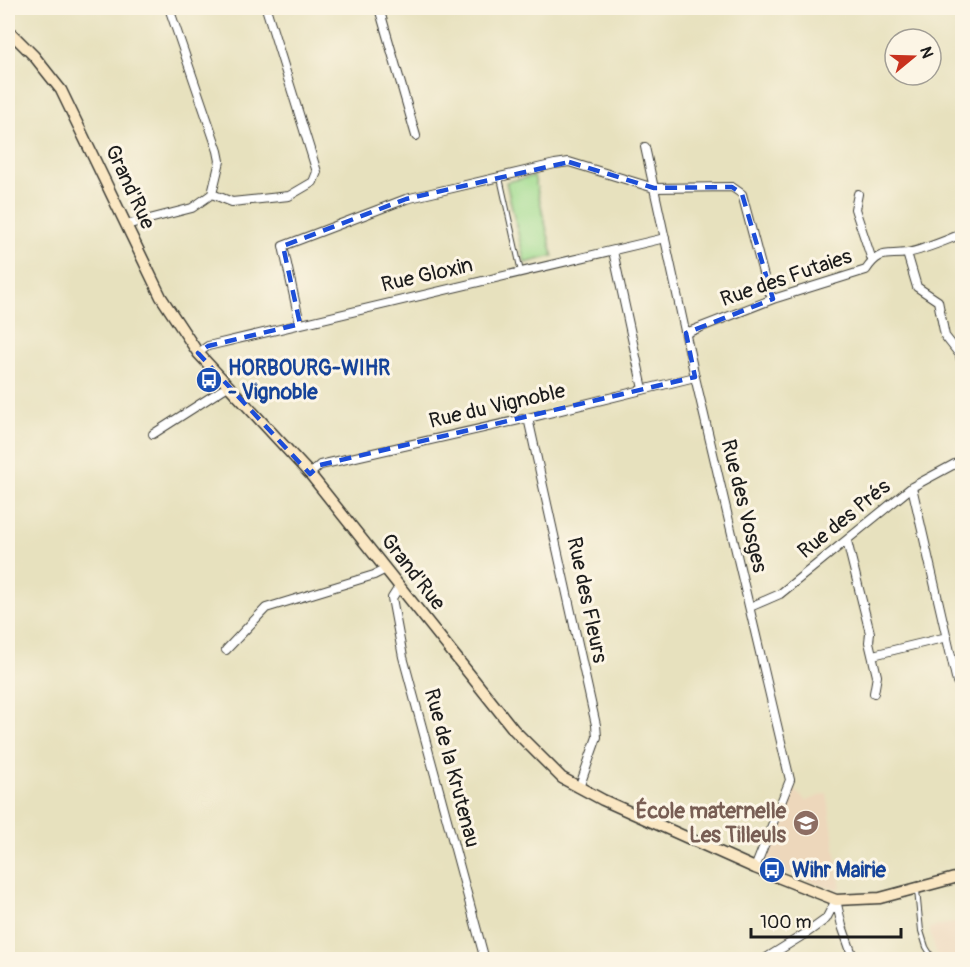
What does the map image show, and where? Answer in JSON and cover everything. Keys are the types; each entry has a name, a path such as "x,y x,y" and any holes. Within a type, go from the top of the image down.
{"street":[{"path":"126,225 192,208 212,194 220,161 169,8"},
{"path":"212,194 232,202 289,196 313,182 317,172 266,8"},
{"path":"379,8 416,135"},
{"name":"Grand'Rue","path":"10,37 34,56 61,90 161,297 198,353 310,474 514,730 562,778 579,788 755,868 836,900 880,898 963,876"},
{"name":"Rue des Vosges","path":"645,147 694,377 790,780 755,868"},
{"path":"300,324 283,246 406,199 569,162 654,188 732,186 742,194 767,288 773,299"},
{"path":"858,194 855,209 872,260"},
{"name":"Rue des Futaies","path":"686,333 773,299 866,270 872,260 882,255 895,252 907,253 963,234"},
{"name":"Rue Gloxin","path":"198,353 208,346 665,238"},
{"path":"613,251 643,390"},
{"path":"907,253 917,287 938,301 945,336 960,355 963,367"},
{"name":"Rue du Vignoble","path":"310,474 320,465 528,418 694,377"},
{"path":"153,434 228,386"},
{"name":"Rue des Fleurs","path":"528,418 596,725 597,737 579,788"},
{"name":"Rue des Prés","path":"750,608 780,594 912,487 963,460"},
{"path":"912,487 957,682"},
{"path":"847,541 858,590 863,600 877,676 874,693"},
{"path":"226,651 266,608 374,575 386,569"},
{"name":"Rue de la Krutenau","path":"399,587 392,598 403,657 485,960"},
{"path":"873,655 947,637"},
{"path":"763,960 826,919 836,900"},
{"path":"836,900 854,960"}],"lane":[{"path":"500,177 521,272"},
{"path":"917,889 921,931 934,960"}],"highlighted area":[{"path":"569,162 654,188 732,187 742,194 773,299 686,333 695,377 320,465 310,474 198,353 208,346 300,324 283,246 406,199"}],"shaded area":[{"name":"École maternelle Les Tilleuls","path":"793,788 806,801 827,793 841,889 825,887 766,865"},
{"path":"962,921 962,959 938,959 929,928"}],"green space":[{"path":"534,176 553,256 525,263 506,182"}],"place":[{"name":"HORBOURG-WIHR - Vignoble","path":"209,380"},
{"name":"École maternelle Les Tilleuls","path":"806,823"},
{"name":"Wihr Mairie","path":"772,870"}]}
